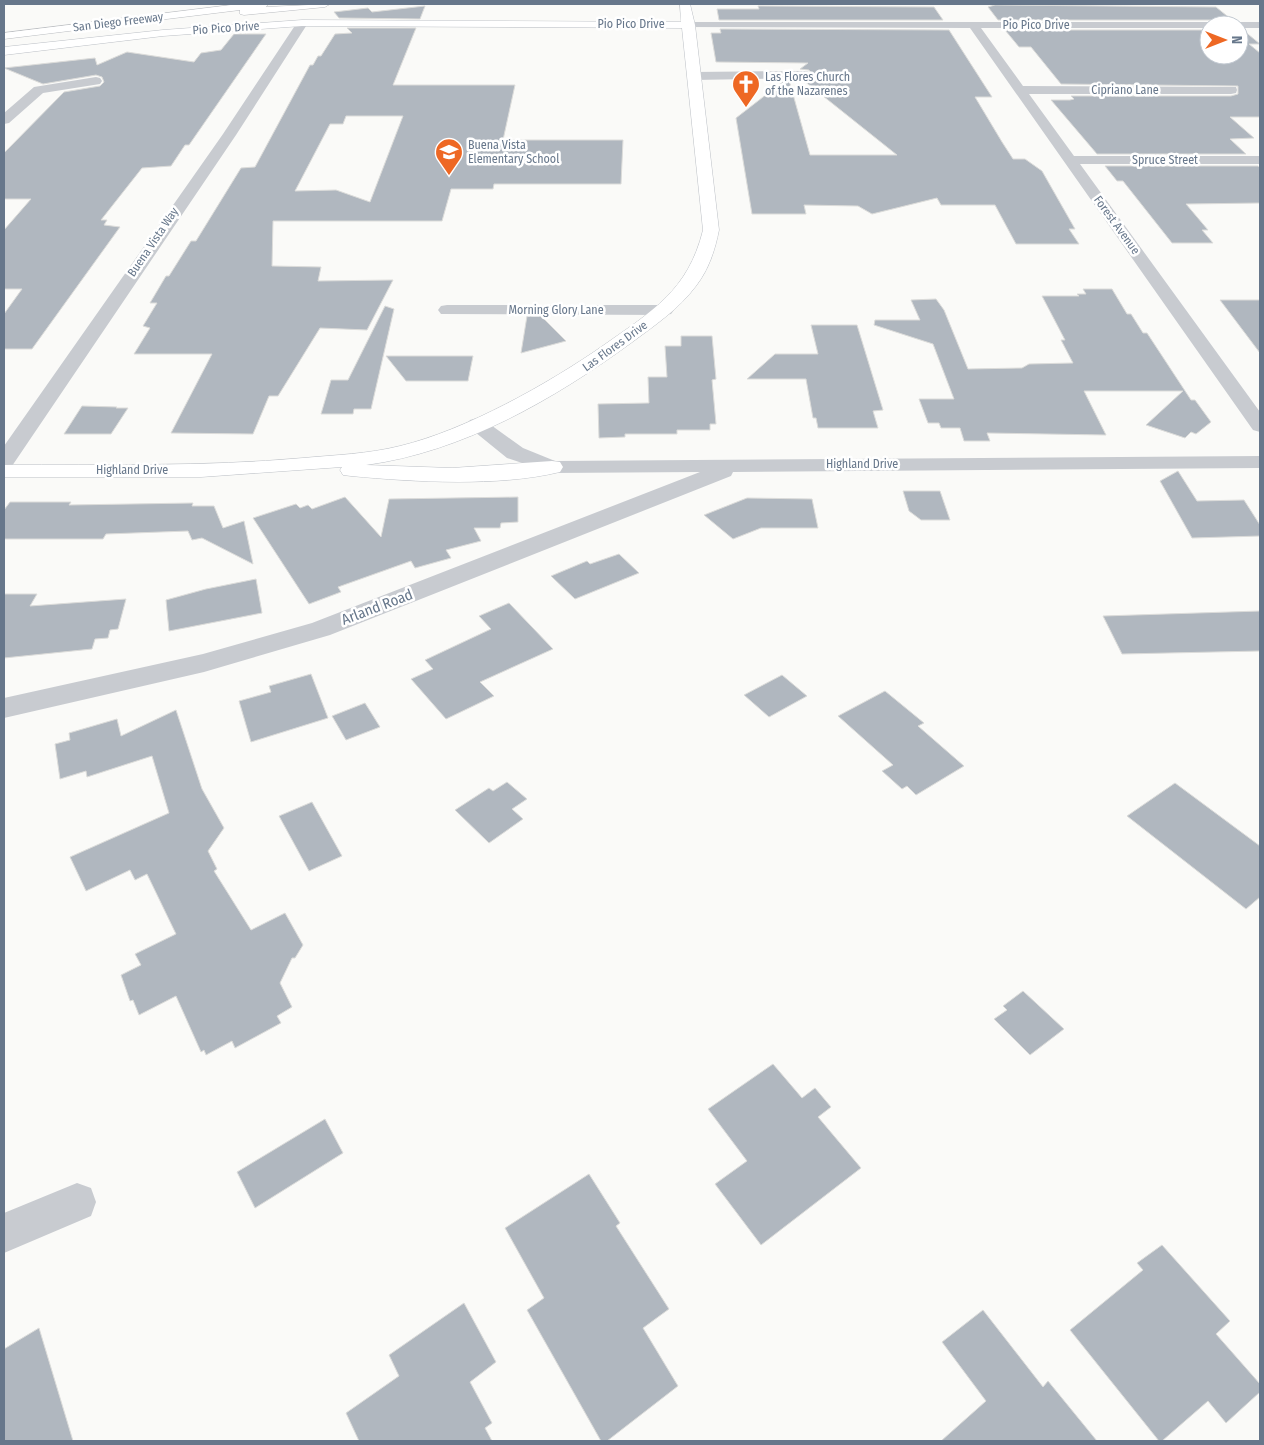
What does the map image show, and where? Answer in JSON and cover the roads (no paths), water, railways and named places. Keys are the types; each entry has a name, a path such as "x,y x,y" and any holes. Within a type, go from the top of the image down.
{"main road":[{"name":"San Diego Freeway","path":"4,36 263,4"},
{"path":"88,26 325,4"},
{"name":"Las Flores Drive","path":"259,469 369,458 412,449 477,424 506,412 582,370 665,310 698,273 708,251 711,230 686,4"},
{"name":"Pio Pico Drive","path":"4,51 163,33 302,23 688,25"},
{"path":"297,465 398,474 504,473 552,468"},
{"name":"Highland Drive","path":"4,471 259,469"}],"street":[{"path":"1065,11 1079,25"},
{"name":"Buena Vista Way","path":"4,461 302,23"},
{"name":"Pio Pico Drive","path":"688,25 1260,25"},
{"name":"Forest Avenue","path":"973,25 1260,426"},
{"path":"694,76 804,75"},
{"path":"4,120 39,90 96,81"},
{"name":"Cipriano Lane","path":"1020,90 1231,90"},
{"name":"Spruce Street","path":"1070,160 1260,160"},
{"name":"Morning Glory Lane","path":"447,310 665,310"},
{"name":"Highland Drive","path":"477,424 515,453 552,468 1260,462"},
{"name":"Arland Road","path":"4,708 204,663 321,629 738,465"},
{"path":"4,1233 77,1202"}],"place":[{"name":"Las Flores Church of the Nazarenes","path":"746,108"},
{"name":"Buena Vista Elementary School","path":"449,176"}]}
